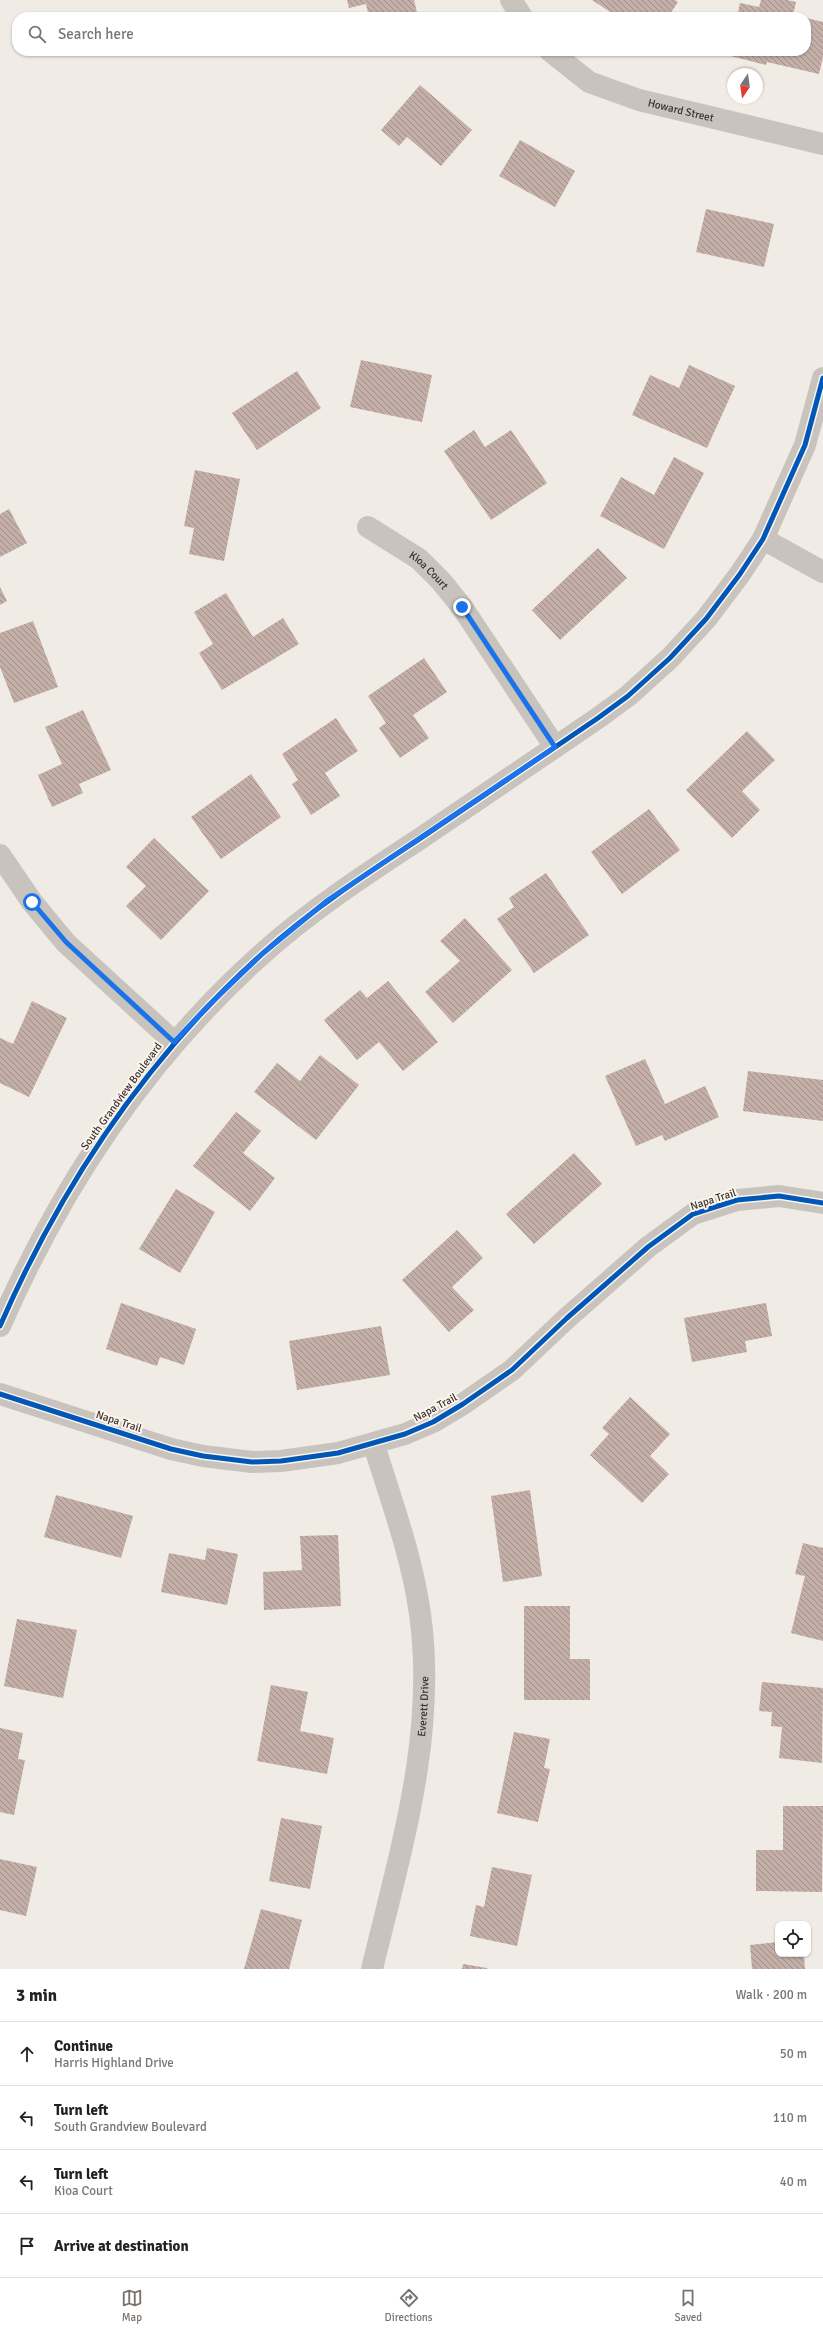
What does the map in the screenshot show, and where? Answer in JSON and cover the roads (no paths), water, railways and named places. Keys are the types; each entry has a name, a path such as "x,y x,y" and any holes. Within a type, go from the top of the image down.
{"street":[{"path":"510,0 518,12"},
{"name":"Howard Street","path":"556,56 589,82 639,100 823,144"},
{"name":"South Grandview Boulevard","path":"0,1326 20,1279 66,1192 103,1135 174,1042 208,1006 262,954 328,900 628,696 670,658 706,619 740,574 763,539 806,445 823,378"},
{"name":"Kioa Court","path":"368,527 419,559 441,581 462,607 555,747"},
{"path":"763,539 823,572"},
{"path":"0,855 32,902 66,942 174,1042"},
{"name":"Napa Trail","path":"0,1394 171,1449 203,1456 252,1462 281,1461 338,1453 374,1445 433,1422 463,1404 512,1370 567,1318 648,1247 693,1214 737,1200 779,1196 823,1202"},
{"name":"Everett Drive","path":"372,1969 410,1808 421,1749 425,1667 420,1614 411,1562 374,1445"}]}
